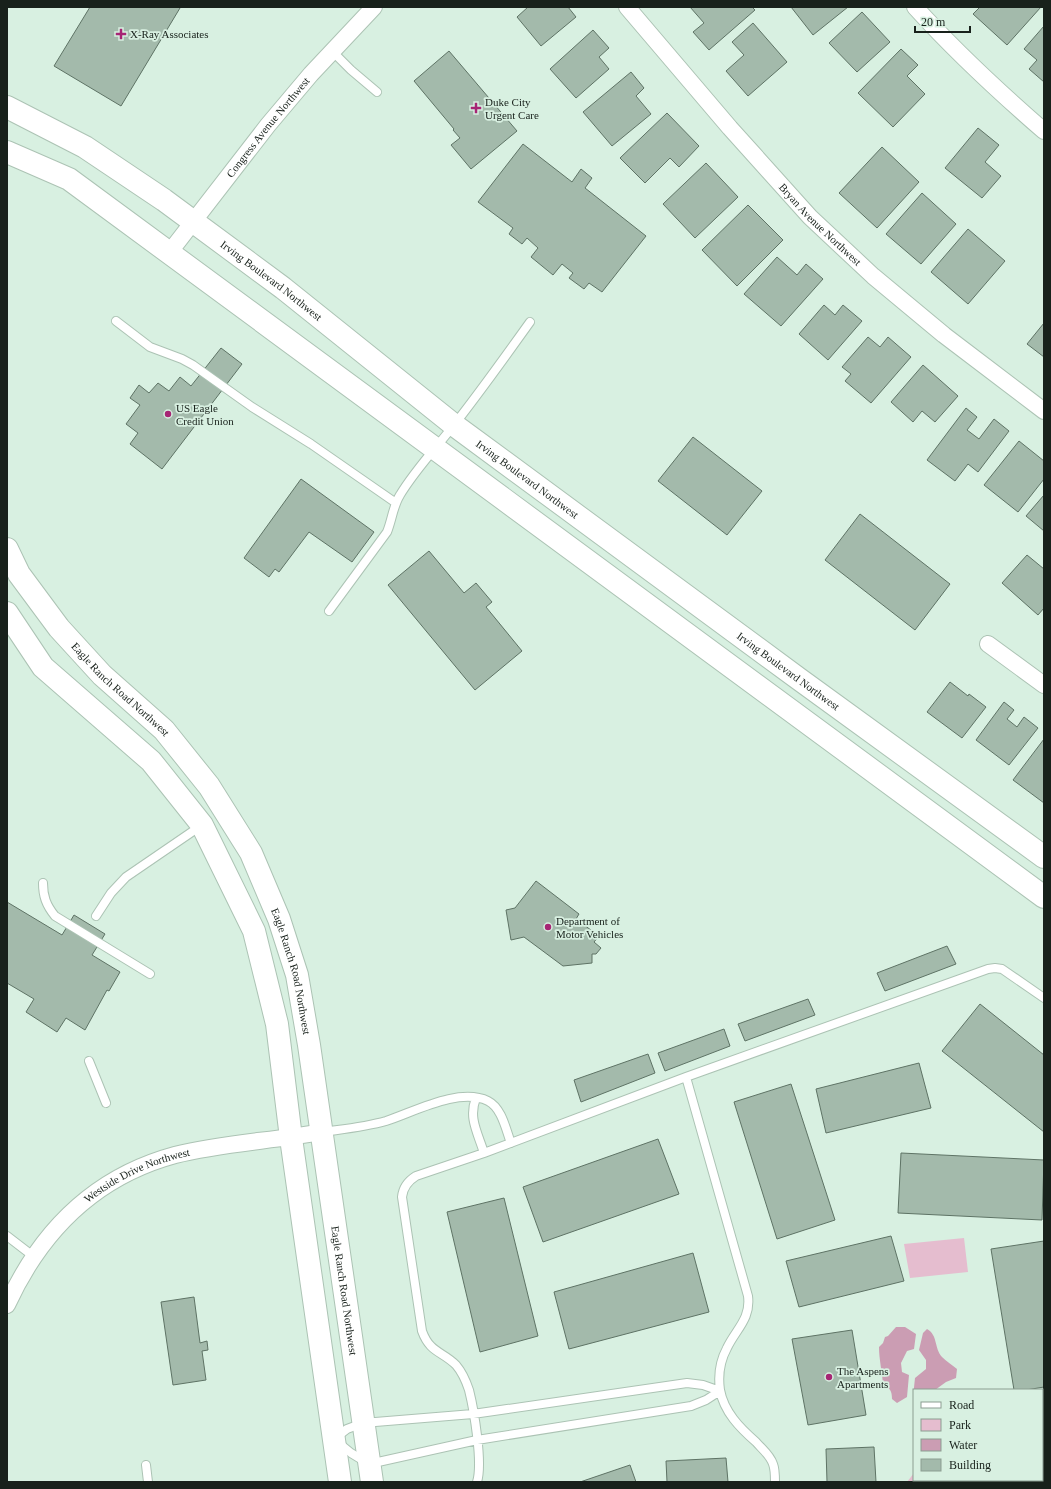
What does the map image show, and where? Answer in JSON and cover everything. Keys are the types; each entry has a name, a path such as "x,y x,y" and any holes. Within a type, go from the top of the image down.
{"street":[{"name":"Congress Avenue Northwest","path":"169,253 268,125 332,51 374,7"},
{"name":"Bryan Avenue Northwest","path":"627,7 730,128 810,217 873,276 944,335 1044,411"},
{"path":"915,7 943,38 1044,131"},
{"name":"Irving Boulevard Northwest","path":"7,107 98,155 194,222 304,305 454,425 793,675 1044,857"},
{"path":"7,152 69,179 433,449 1044,898"},
{"name":"Eagle Ranch Road Northwest","path":"7,549 19,574 59,628 102,675 164,730 209,786 251,853 279,919 297,975 371,1473"},
{"path":"7,613 43,667 150,761 202,825 254,932 277,1024 290,1138 340,1482"},
{"path":"988,644 1044,685"},
{"name":"Westside Drive Northwest","path":"7,1305 20,1279 49,1235 66,1217 106,1185 152,1162 200,1150 290,1138 321,1132"}],"lane":[{"path":"332,51 351,70 377,92"},
{"path":"116,321 150,347 182,359 193,365 396,503"},
{"path":"329,612 387,532 400,495 433,449 454,425 530,322"},
{"path":"96,916 111,893 126,877 202,825"},
{"path":"44,883 43,894 48,906 55,916 150,974"},
{"path":"477,1482 479,1476 477,1440 469,1390 462,1373 455,1365 431,1348 425,1340 422,1331 402,1197 402,1191 406,1185 416,1176 484,1153 686,1077 988,969 1002,969 1044,998"},
{"path":"89,1061 106,1103"},
{"path":"686,1077 748,1296 749,1306 747,1316 727,1348 721,1362 719,1377 720,1391 724,1403 735,1422 769,1456 773,1463 775,1482"},
{"path":"321,1132 376,1123 454,1098 466,1097 488,1101 497,1108 511,1143"},
{"path":"476,1098 472,1108 473,1118 484,1153"},
{"path":"7,1236 34,1256"},
{"path":"687,1383 703,1385 720,1391 706,1400 691,1406 477,1440 371,1473 334,1439 347,1429 363,1423 473,1414 687,1383"},
{"path":"146,1465 148,1482"}],"green space":[{"path":"964,1238 968,1272 910,1278 904,1244"},
{"path":"913,1474 913,1481 969,1482 907,1482"}],"water":[{"path":"896,1327 905,1327 916,1334 914,1349 907,1351 901,1363 902,1372 909,1375 907,1397 897,1403 892,1399 890,1390 883,1384 879,1356 879,1347 883,1343 885,1337 888,1336"},
{"path":"927,1329 933,1335 942,1357 957,1369 956,1378 946,1382 936,1389 914,1389 915,1378 926,1369 926,1360 919,1350 923,1333"}],"building":[{"path":"90,7 180,8 121,106 54,66"},
{"path":"528,7 568,7 576,17 541,46 517,17"},
{"path":"690,7 752,7 755,10 709,50 693,32 704,23"},
{"path":"791,7 848,7 813,35"},
{"path":"980,7 1041,7 1007,45 973,14"},
{"path":"862,12 890,42 857,72 829,43"},
{"path":"753,23 787,62 748,96 726,71 744,55 732,42"},
{"path":"1044,26 1044,82 1029,69 1037,60 1024,49"},
{"path":"593,30 609,48 599,57 609,69 576,98 550,69"},
{"path":"901,49 918,65 907,76 925,94 893,127 858,93"},
{"path":"449,51 517,131 471,169 451,145 460,138 414,81"},
{"path":"631,72 644,88 636,96 651,114 612,146 583,112"},
{"path":"667,113 699,146 679,167 670,158 645,183 620,158"},
{"path":"978,128 999,145 985,162 1001,176 982,198 945,168"},
{"path":"523,144 572,182 581,169 592,178 585,188 646,236 602,292 589,283 584,289 569,278 573,273 562,264 553,275 531,257 538,248 527,238 522,244 509,234 513,228 478,202"},
{"path":"882,147 919,182 877,228 839,193"},
{"path":"706,163 738,197 695,238 663,204"},
{"path":"922,193 956,224 921,264 886,234"},
{"path":"748,205 783,240 737,286 702,250"},
{"path":"968,229 1005,261 968,304 931,272"},
{"path":"777,257 797,275 806,264 823,279 781,326 744,294"},
{"path":"824,305 835,315 843,305 862,321 828,360 799,334"},
{"path":"1044,323 1044,357 1027,344"},
{"path":"868,337 880,347 888,337 911,357 871,403 845,381 851,374 842,367"},
{"name":"US Eagle Credit Union","path":"221,348 242,364 162,469 130,444 138,433 126,424 140,405 130,398 139,385 149,393 158,383 169,391 180,377 191,386"},
{"path":"923,365 958,396 935,422 922,411 913,422 891,402"},
{"path":"966,408 977,417 967,430 979,439 994,419 1009,431 978,472 968,464 955,481 927,460"},
{"path":"693,437 762,491 727,535 658,481"},
{"path":"1019,441 1044,461 1044,479 1018,512 984,485"},
{"path":"301,479 374,532 352,562 309,532 279,572 275,569 269,577 244,558"},
{"path":"1044,495 1044,531 1026,516"},
{"path":"860,514 950,584 915,630 825,560"},
{"path":"429,551 464,593 476,583 492,602 486,607 522,651 475,690 388,585"},
{"path":"1027,555 1044,569 1044,608 1038,615 1002,583"},
{"path":"950,682 968,696 969,694 986,707 962,738 927,712"},
{"path":"1004,702 1014,710 1007,719 1017,727 1024,717 1038,728 1009,765 976,740"},
{"path":"1044,739 1044,803 1013,780"},
{"name":"Department of Motor Vehicles","path":"536,881 579,914 576,919 599,936 594,942 601,948 596,954 592,954 592,963 563,966 524,937 511,940 506,910 515,908"},
{"path":"7,902 62,935 74,915 105,934 92,955 120,972 109,991 107,990 85,1030 66,1018 57,1032 26,1012 34,999 7,983"},
{"path":"947,946 956,964 885,991 877,973"},
{"path":"808,999 815,1015 745,1041 738,1024"},
{"path":"980,1004 1044,1055 1044,1132 942,1051"},
{"path":"724,1029 730,1046 665,1071 658,1053"},
{"path":"648,1054 655,1073 581,1102 574,1080"},
{"path":"919,1063 931,1108 826,1133 816,1089"},
{"path":"791,1084 835,1220 777,1239 734,1102"},
{"path":"658,1139 679,1194 543,1242 523,1187"},
{"path":"901,1153 1044,1160 1042,1220 898,1213"},
{"path":"504,1198 538,1336 480,1352 447,1212"},
{"path":"891,1236 904,1281 799,1307 786,1261"},
{"path":"1044,1241 1044,1387 1032,1389 1014,1389 991,1249"},
{"path":"693,1253 709,1312 569,1349 554,1292"},
{"path":"194,1297 200,1343 207,1341 208,1350 202,1351 206,1380 173,1385 161,1302"},
{"name":"The Aspens Apartments","path":"852,1330 866,1415 808,1425 792,1339"},
{"path":"1044,1406 1044,1482 1033,1482 1043,1481"},
{"path":"874,1447 876,1482 827,1482 826,1449"},
{"path":"726,1458 728,1482 667,1482 666,1461"},
{"path":"630,1465 636,1482 580,1482"}],"place":[{"name":"X-Ray Associates","path":"121,34"},
{"name":"Duke City Urgent Care","path":"476,108"},
{"name":"US Eagle Credit Union","path":"168,414"},
{"name":"Department of Motor Vehicles","path":"548,927"},
{"name":"The Aspens Apartments","path":"829,1377"}]}
